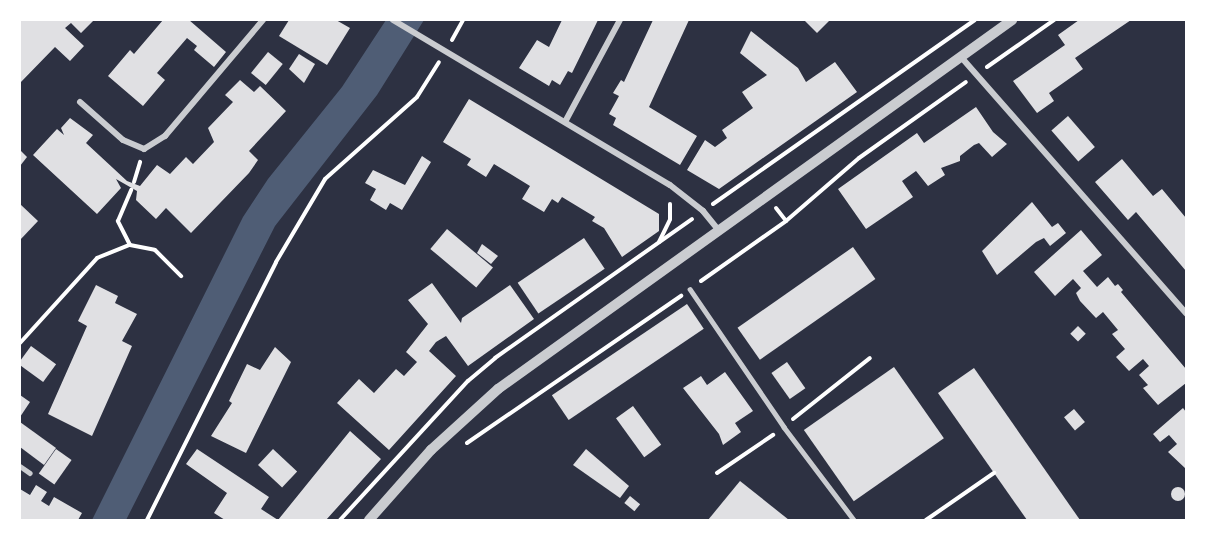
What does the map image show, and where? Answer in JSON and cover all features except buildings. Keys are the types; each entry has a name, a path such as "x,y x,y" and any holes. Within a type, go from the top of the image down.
{"street":[{"path":"80,102 133,146 144,148 154,144 263,20"},
{"path":"393,20 670,185 703,211 719,231"},
{"path":"565,122 620,20"},
{"path":"369,520 431,450 498,389 1012,20"},
{"path":"961,57 1186,313"}],"lane":[{"path":"690,289 784,427 854,520"},
{"path":"20,466 30,473"}],"path":[{"path":"147,520 276,262 324,178 417,97 463,20"},
{"path":"340,520 453,397 495,358 975,20"},
{"path":"458,449 786,221 875,146 1054,20"},
{"path":"659,243 670,219 670,185"},
{"path":"130,245 118,221 131,190"},
{"path":"20,343 98,258 130,245 155,250 181,276"},
{"path":"717,473 784,427 870,358"},
{"path":"926,520 994,473"}],"water":[{"path":"386,20 424,20 377,95 275,226 126,520 92,520 243,217 268,179 342,87"}]}
